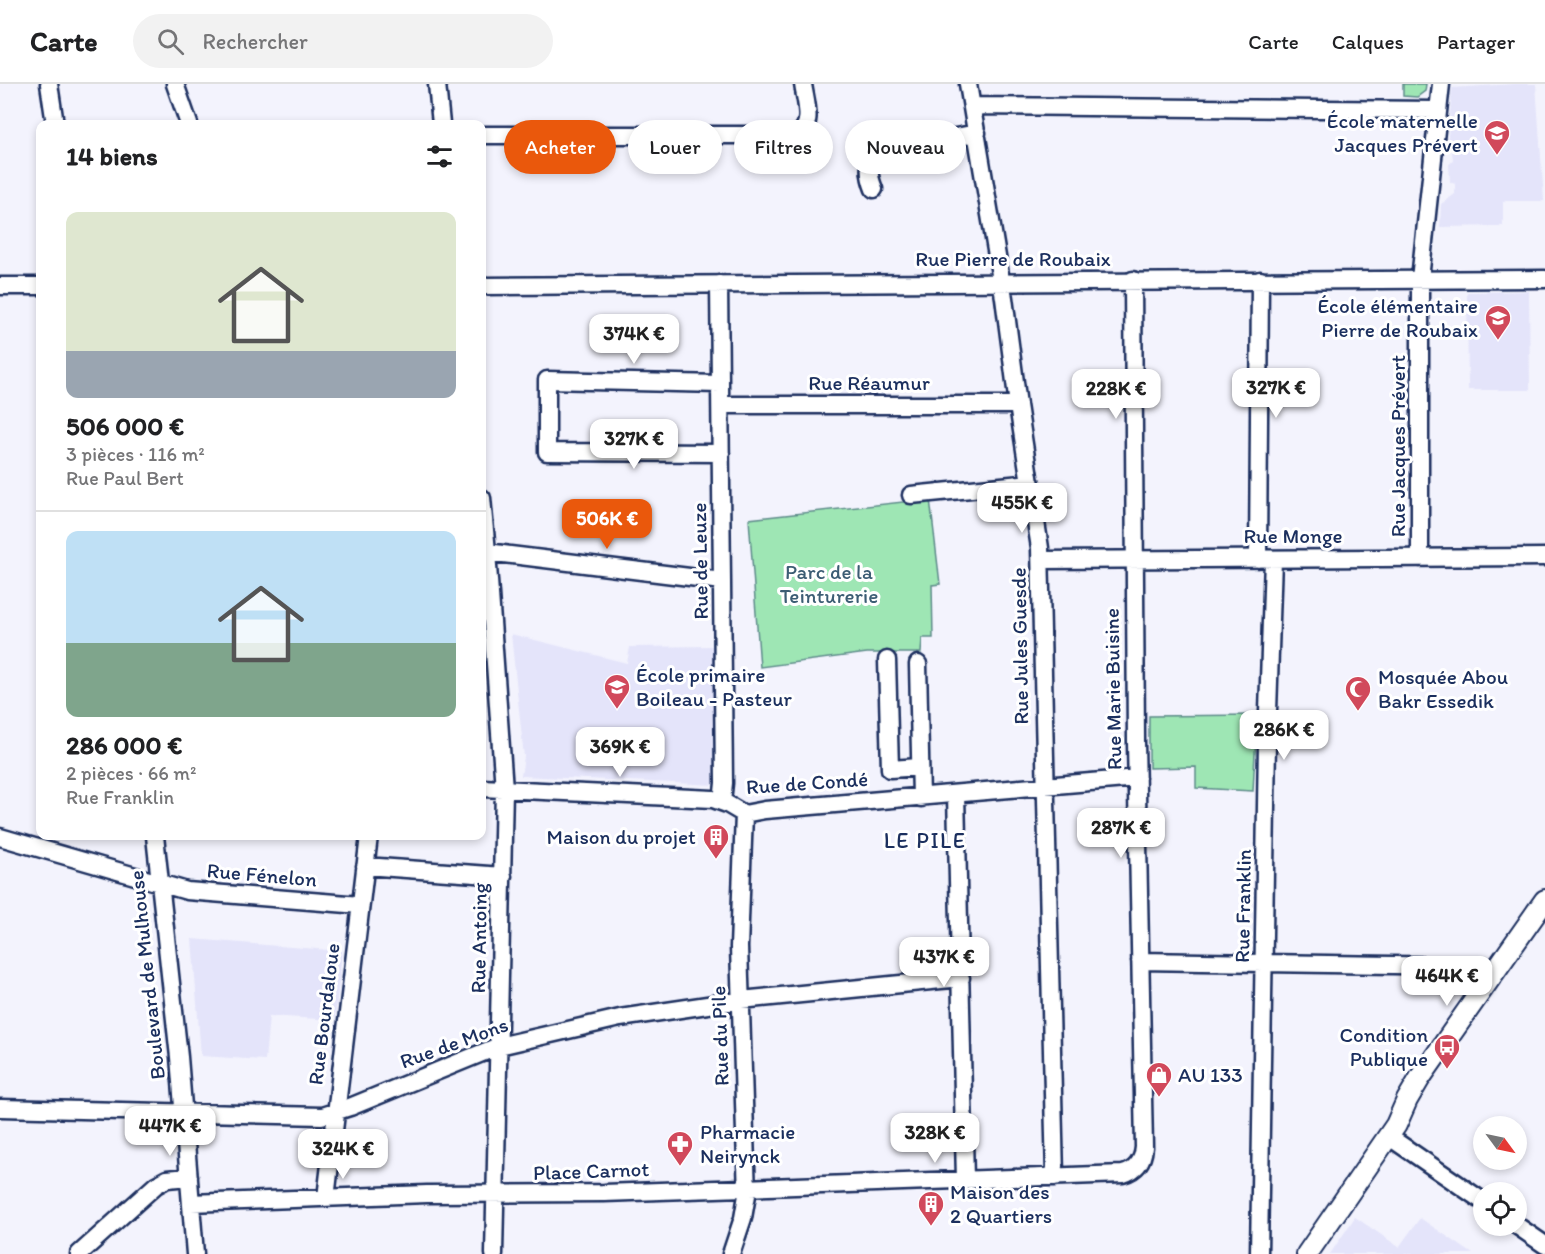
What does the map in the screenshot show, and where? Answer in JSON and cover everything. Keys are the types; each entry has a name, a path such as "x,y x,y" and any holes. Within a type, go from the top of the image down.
{"main road":[{"path":"1515,941 1545,893"},
{"path":"1307,1254 1399,1120 1410,1094 1545,900"}],"street":[{"path":"49,84 54,120"},
{"path":"175,84 188,120"},
{"path":"437,84 441,120"},
{"path":"486,135 791,136 804,130 808,118 803,84"},
{"name":"Rue Jules Guesde","path":"968,84 1001,281 1041,560 1055,1177"},
{"name":"Rue Jacques Prévert","path":"1420,558 1420,279 1441,84"},
{"path":"972,106 1438,111"},
{"path":"873,189 869,166 873,157 880,151 977,133"},
{"name":"Rue Pierre de Roubaix","path":"486,286 1545,279"},
{"name":"Rue Marie Buisine","path":"1133,280 1134,560 1144,1147 1136,1168"},
{"name":"Rue Franklin","path":"1260,280 1267,742 1260,1254"},
{"name":"Rue de Leuze","path":"719,284 724,783 722,802"},
{"path":"0,286 36,286"},
{"path":"720,384 547,380 547,452 721,453"},
{"name":"Rue Réaumur","path":"721,405 1018,405"},
{"path":"911,495 1031,483"},
{"name":"Rue Antoing","path":"486,541 504,789 495,1195"},
{"path":"487,552 722,581"},
{"name":"Rue Monge","path":"1041,560 1545,557"},
{"path":"887,660 890,769 920,767"},
{"path":"918,664 921,798"},
{"name":"Rue de Condé","path":"486,788 713,799 744,814 765,810 1137,778"},
{"path":"956,794 965,1180"},
{"name":"Rue du Pile","path":"731,1254 744,1218 747,1188 740,936 744,814"},
{"name":"Rue Fénelon","path":"0,837 186,891 360,906"},
{"name":"Boulevard de Mulhouse","path":"156,840 184,1114 195,1254"},
{"name":"Rue Bourdaloue","path":"326,1198 368,840"},
{"path":"365,866 502,876"},
{"path":"1140,961 1458,966 1470,969 1487,981"},
{"name":"Rue de Mons","path":"0,1108 312,1117 335,1113 499,1047 632,1016 741,1000 961,978"},
{"path":"1388,1136 1473,1194"},
{"name":"Place Carnot","path":"191,1203 427,1194 495,1195 1055,1177 1124,1174 1136,1168"},
{"path":"79,1254 161,1181 189,1177"},
{"path":"494,1254 495,1195"},
{"path":"1527,1233 1545,1245"}],"shaded area":[{"name":"École maternelle Jacques Prévert","path":"1536,84 1544,201 1503,201 1503,226 1440,227 1441,204 1455,194 1455,184 1450,182 1449,164 1453,161 1452,151 1447,148 1452,88"},
{"name":"École élémentaire Pierre de Roubaix","path":"1529,291 1530,390 1468,390 1467,292"},
{"name":"École primaire Boileau - Pasteur","path":"511,634 627,663 630,647 715,646 717,785 521,776 524,757"},
{"path":"192,939 342,951 335,1020 269,1016 265,1060 201,1056"},
{"path":"1355,1217 1399,1247 1420,1218 1473,1254 1330,1254"}],"green space":[{"path":"1403,84 1426,84 1425,91 1417,97 1403,96"},
{"name":"Parc de la Teinturerie","path":"930,499 940,584 932,585 933,638 922,638 921,653 867,653 760,667 749,519"},
{"path":"1257,715 1253,791 1196,788 1196,767 1149,768 1149,716"}],"place":[{"name":"École maternelle Jacques Prévert","path":"1497,156"},
{"name":"École élémentaire Pierre de Roubaix","path":"1498,341"},
{"name":"École primaire Boileau - Pasteur","path":"617,710"},
{"name":"Mosquée Abou Bakr Essedik","path":"1358,712"},
{"name":"Maison du projet","path":"716,860"},
{"name":"Condition Publique","path":"1447,1070"},
{"name":"AU 133","path":"1159,1098"},
{"name":"Pharmacie Neirynck","path":"680,1167"},
{"name":"Maison des 2 Quartiers","path":"931,1227"}],"district":[{"name":"LE PILE","path":"925,840"}]}
